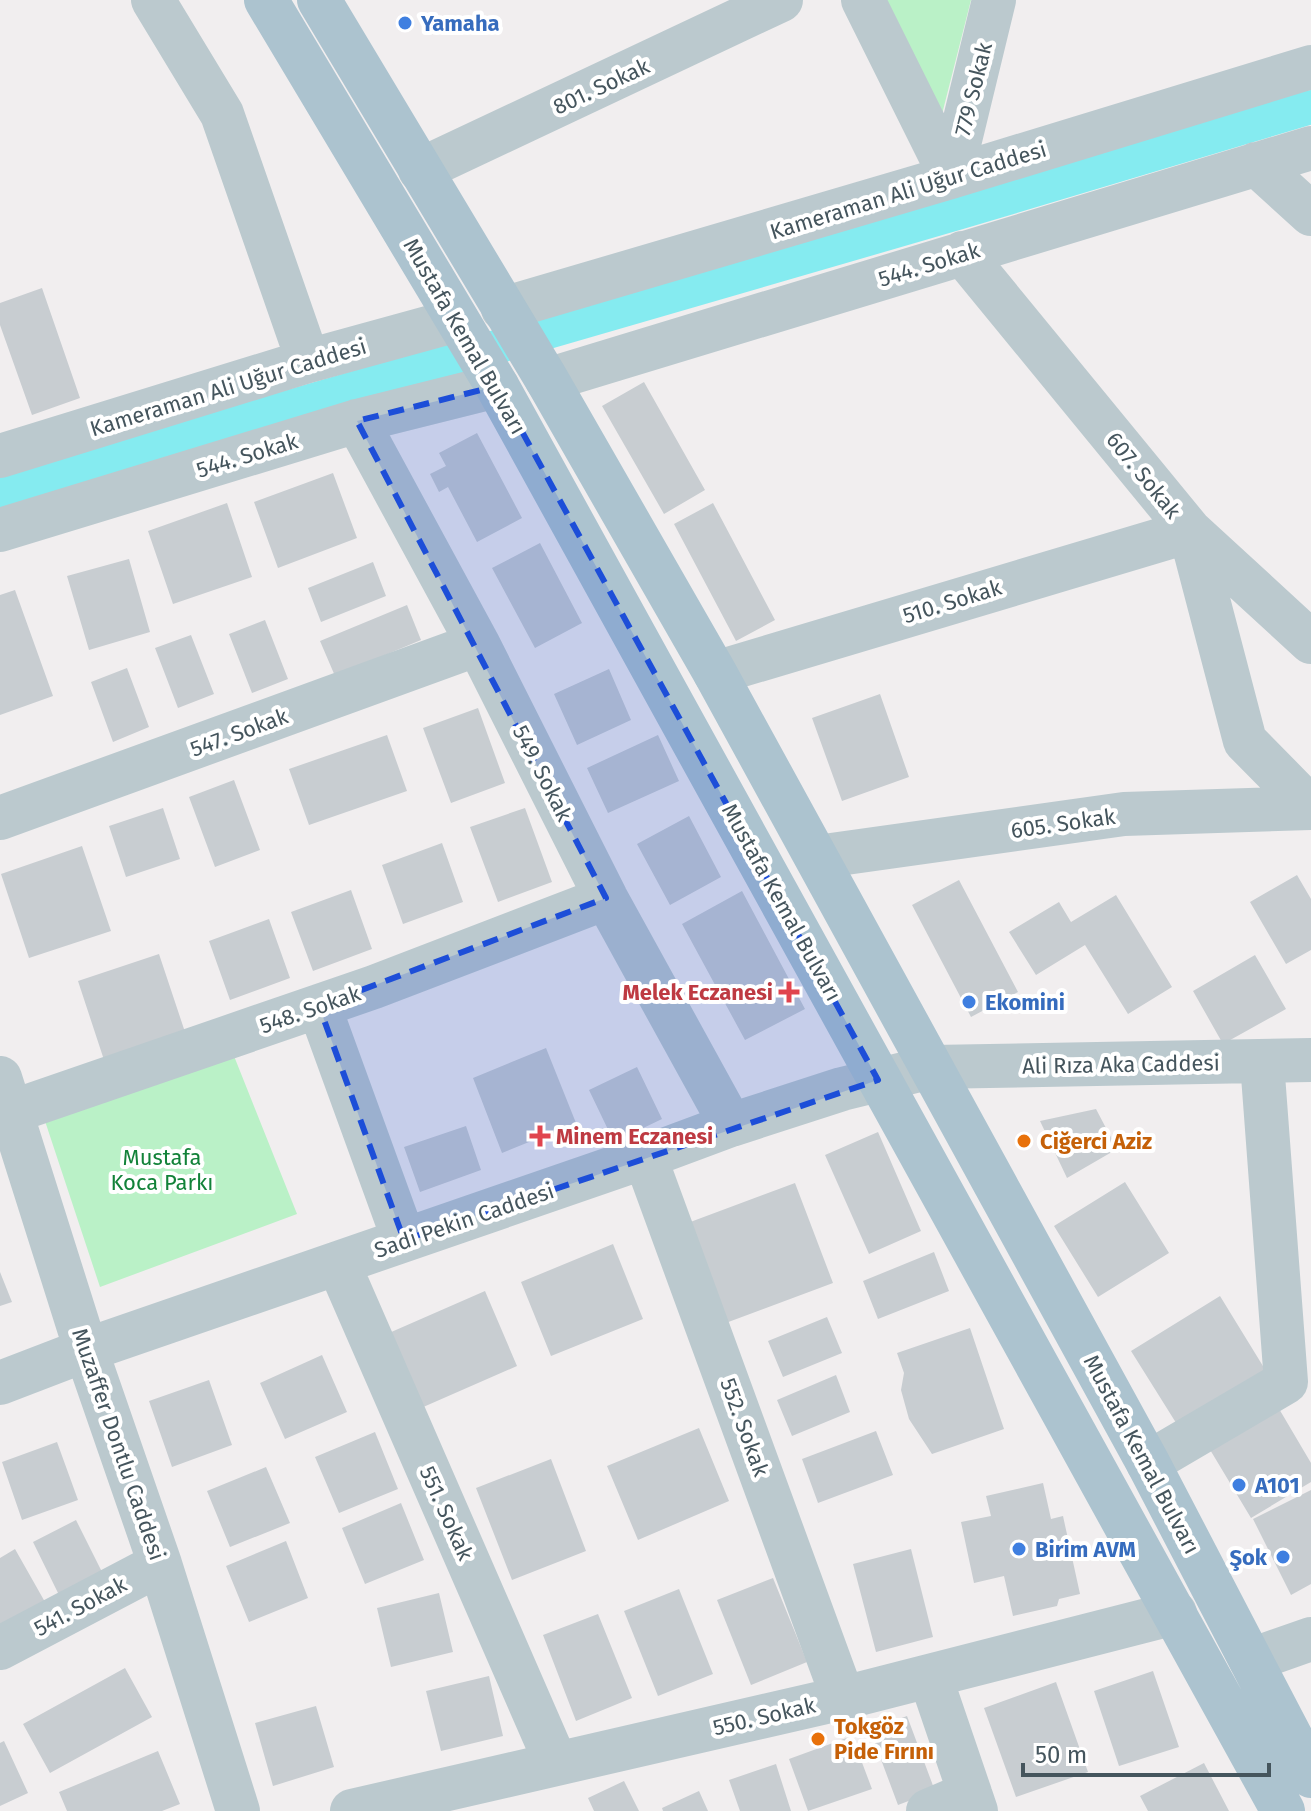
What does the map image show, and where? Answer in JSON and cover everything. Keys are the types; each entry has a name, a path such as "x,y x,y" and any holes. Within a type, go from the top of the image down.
{"main road":[{"name":"Mustafa Kemal Bulvarı","path":"266,0 497,386 1283,1811"},
{"name":"Mustafa Kemal Bulvarı","path":"319,0 544,376 715,673 1148,1463 1311,1776"}],"street":[{"path":"153,0 222,114 308,361"},
{"name":"801. Sokak","path":"420,170 781,0"},
{"path":"863,0 951,177"},
{"name":"779 Sokak","path":"951,177 994,0"},
{"name":"Kameraman Ali Uğur Caddesi","path":"507,315 1311,67"},
{"name":"544. Sokak","path":"544,376 1311,148"},
{"path":"1256,164 1311,214"},
{"name":"607. Sokak","path":"962,253 1190,531 1245,741 1311,808"},
{"name":"Kameraman Ali Uğur Caddesi","path":"0,456 308,361 457,320"},
{"name":"544. Sokak","path":"0,530 357,421 497,386"},
{"name":"549. Sokak","path":"357,421 478,644 606,898 731,1125"},
{"path":"1190,531 1311,642"},
{"name":"510. Sokak","path":"715,673 1190,531"},
{"name":"547. Sokak","path":"0,818 478,644"},
{"name":"605. Sokak","path":"817,857 1124,814 1311,808"},
{"name":"548. Sokak","path":"5,1095 319,1006 606,898"},
{"path":"319,1006 404,1240"},
{"name":"Ali Rıza Aka Caddesi","path":"932,1067 1311,1060"},
{"path":"1148,1463 1286,1382 1262,1062"},
{"name":"Sadi Pekin Caddesi","path":"0,1383 86,1350 731,1125 842,1089 932,1067"},
{"name":"Muzaffer Dontlu Caddesi","path":"5,1095 238,1811"},
{"name":"552. Sokak","path":"645,1157 843,1698"},
{"name":"551. Sokak","path":"338,1263 556,1763"},
{"name":"541. Sokak","path":"0,1648 160,1564"},
{"name":"550. Sokak","path":"352,1811 843,1698 1175,1613"},
{"path":"1251,1660 1311,1639"},
{"path":"928,1811 973,1802 930,1676"}],"highlighted area":[{"path":"497,386 878,1080 404,1240 319,1006 606,898 357,421"}],"green space":[{"path":"878,0 971,0 940,122"},
{"name":"Mustafa Koca Parkı","path":"232,1051 297,1214 100,1287 44,1118"}],"building":[{"path":"42,288 80,398 32,415 0,325 0,303"},
{"path":"644,382 705,490 664,514 602,406"},
{"path":"477,433 522,518 477,542 448,487 439,492 430,474 446,466 439,453"},
{"path":"333,473 357,538 278,568 254,502"},
{"path":"227,503 252,577 173,604 148,531"},
{"path":"713,503 775,620 736,641 674,524"},
{"path":"540,543 582,623 535,648 492,568"},
{"path":"129,559 150,632 89,650 67,576"},
{"path":"373,562 386,596 321,622 308,588"},
{"path":"15,590 53,696 0,715 0,595"},
{"path":"407,605 421,640 335,676 320,641"},
{"path":"265,620 288,679 252,693 229,634"},
{"path":"191,635 214,694 178,708 155,648"},
{"path":"127,668 149,727 113,742 91,682"},
{"path":"609,669 631,720 577,745 554,694"},
{"path":"880,694 909,777 842,801 812,718"},
{"path":"478,708 505,783 451,803 423,728"},
{"path":"387,735 407,791 309,825 289,769"},
{"path":"658,735 679,781 608,813 587,768"},
{"path":"234,780 260,850 215,867 189,797"},
{"path":"163,808 180,859 126,877 109,826"},
{"path":"525,808 552,882 498,902 470,827"},
{"path":"689,816 721,877 670,905 637,844"},
{"path":"442,843 463,902 403,924 382,865"},
{"path":"82,846 111,931 29,958 1,874"},
{"path":"1297,875 1311,899 1311,950 1286,964 1250,902"},
{"path":"959,880 1018,992 971,1017 912,905"},
{"path":"351,890 372,949 313,971 291,912"},
{"path":"742,891 805,1009 745,1040 682,924"},
{"path":"1116,895 1172,987 1128,1014 1085,945 1036,975 1009,932 1059,902 1071,922"},
{"path":"269,919 290,978 230,1000 209,941"},
{"path":"159,954 187,1038 106,1066 78,981"},
{"path":"1255,955 1286,1009 1223,1044 1193,991"},
{"path":"546,1048 576,1123 502,1153 473,1078"},
{"path":"637,1067 662,1119 614,1142 589,1090"},
{"path":"1096,1109 1117,1149 1067,1178 1040,1121"},
{"path":"466,1126 481,1170 420,1192 404,1147"},
{"path":"878,1132 921,1231 869,1254 825,1155"},
{"path":"1125,1182 1169,1253 1098,1297 1054,1226"},
{"path":"795,1183 833,1283 723,1324 685,1224"},
{"path":"613,1244 643,1319 551,1356 521,1282"},
{"path":"934,1252 949,1291 878,1319 863,1281"},
{"path":"0,1272 12,1302 0,1306"},
{"path":"485,1291 517,1366 421,1408 389,1333"},
{"path":"1220,1296 1266,1371 1178,1426 1131,1351"},
{"path":"827,1317 842,1353 783,1377 768,1341"},
{"path":"970,1328 1004,1429 932,1454 909,1419 901,1390 904,1373 897,1353"},
{"path":"322,1355 347,1412 285,1439 260,1383"},
{"path":"836,1375 850,1412 792,1436 777,1400"},
{"path":"209,1380 232,1445 172,1467 149,1401"},
{"path":"1275,1402 1311,1463 1311,1482 1251,1518 1206,1443"},
{"path":"699,1428 729,1501 638,1540 607,1466"},
{"path":"876,1431 893,1475 818,1503 802,1459"},
{"path":"375,1432 398,1489 339,1513 315,1457"},
{"path":"57,1442 78,1500 22,1520 2,1462"},
{"path":"551,1459 586,1551 512,1580 476,1488"},
{"path":"266,1467 290,1523 230,1547 207,1491"},
{"name":"Birim AVM","path":"1043,1483 1051,1519 1063,1516 1080,1594 1059,1599 1057,1606 1013,1616 1004,1576 974,1583 961,1522 991,1516 986,1496"},
{"path":"1311,1490 1311,1584 1291,1595 1253,1519"},
{"path":"401,1503 424,1560 365,1584 342,1528"},
{"path":"76,1520 103,1574 59,1595 33,1542"},
{"path":"286,1541 308,1598 249,1622 226,1566"},
{"path":"15,1549 45,1602 0,1628 0,1558"},
{"path":"911,1549 933,1637 876,1652 853,1564"},
{"path":"773,1578 807,1662 751,1685 717,1600"},
{"path":"679,1589 713,1674 658,1696 624,1611"},
{"path":"439,1593 453,1652 391,1667 377,1608"},
{"path":"598,1614 632,1698 576,1721 543,1635"},
{"path":"125,1668 152,1717 50,1773 23,1724"},
{"path":"1153,1671 1179,1747 1119,1766 1094,1691"},
{"path":"489,1676 503,1736 441,1751 426,1691"},
{"path":"1056,1682 1088,1772 1016,1797 984,1708"},
{"path":"316,1706 334,1767 273,1786 255,1723"},
{"path":"907,1716 935,1791 898,1805 870,1730"},
{"path":"852,1736 872,1789 808,1811 789,1759"},
{"path":"4,1741 28,1793 0,1806 0,1743"},
{"path":"158,1751 180,1804 162,1811 67,1811 59,1792"},
{"path":"1204,1763 1229,1811 1148,1811 1140,1796"},
{"path":"776,1764 791,1811 740,1811 729,1780"},
{"path":"624,1781 639,1811 594,1811 588,1798"},
{"path":"699,1791 708,1811 663,1811 662,1808"}],"waterway":[{"path":"0,491 1311,107"}],"place":[{"name":"Yamaha","path":"405,23"},
{"name":"Melek Eczanesi","path":"789,992"},
{"name":"Ekomini","path":"969,1002"},
{"name":"Minem Eczanesi","path":"540,1136"},
{"name":"Ciğerci Aziz","path":"1024,1141"},
{"name":"A101","path":"1239,1485"},
{"name":"Birim AVM","path":"1019,1549"},
{"name":"Şok","path":"1283,1557"},
{"name":"Tokgöz Pide Fırını","path":"818,1739"}]}
